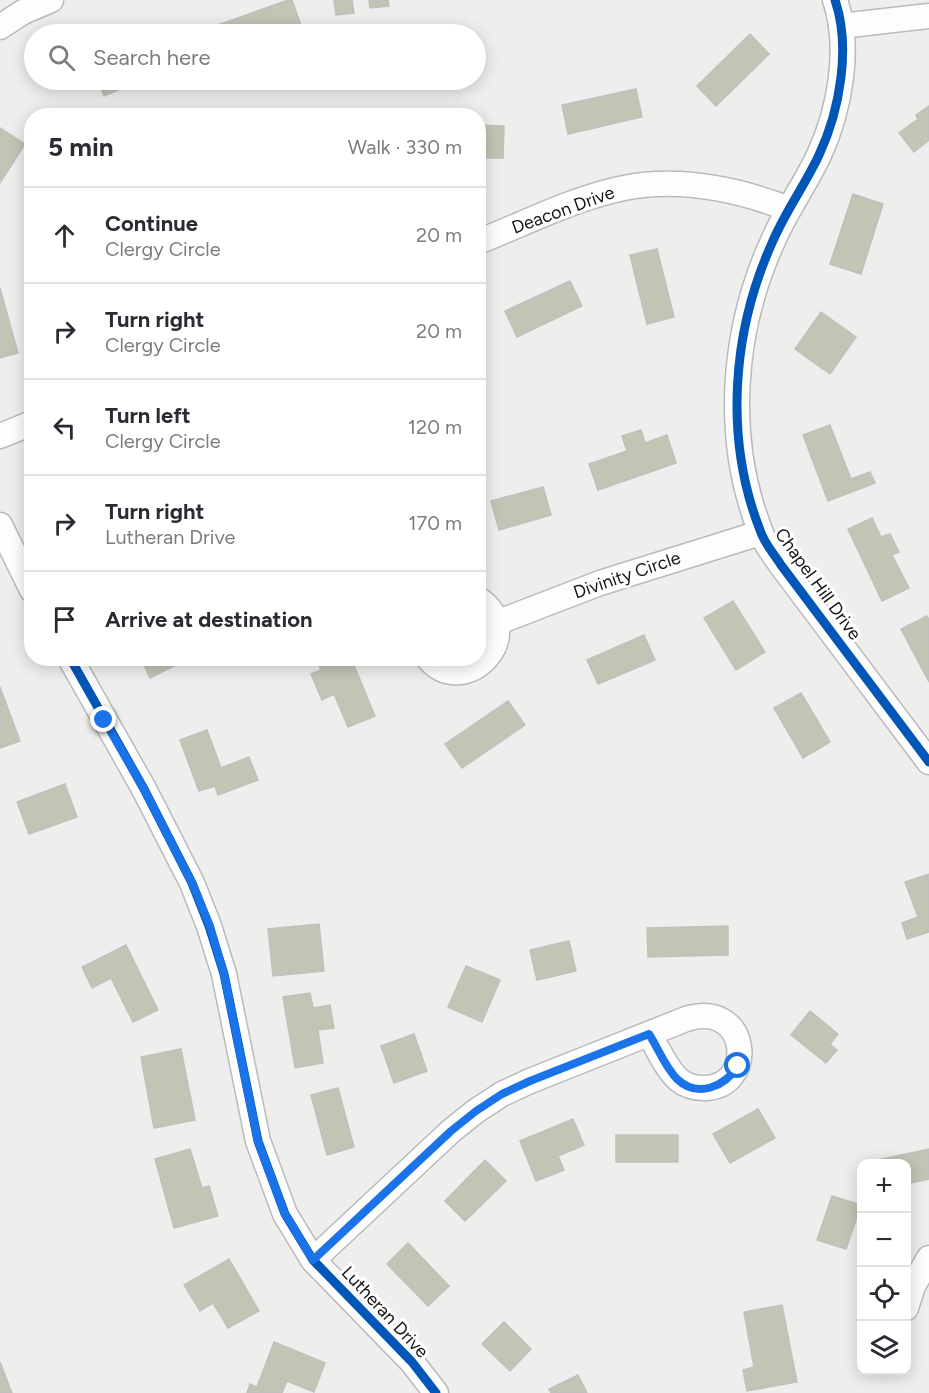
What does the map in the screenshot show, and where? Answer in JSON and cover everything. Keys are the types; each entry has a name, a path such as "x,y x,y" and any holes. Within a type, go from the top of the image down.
{"street":[{"path":"0,27 23,12 51,0"},
{"path":"835,0 841,26 929,16"},
{"name":"Chapel Hill Drive","path":"841,26 842,66 830,125 819,154 772,241 757,280 742,344 736,394 743,466 748,494 760,533 781,565 929,762"},
{"name":"Deacon Drive","path":"486,239 585,199 625,188 693,185 759,197 789,209"},
{"path":"0,436 24,426"},
{"path":"0,525 24,574"},
{"name":"Divinity Circle","path":"496,623 600,583 760,533"},
{"path":"486,606 496,623 497,636 494,648 486,660"},
{"name":"Lutheran Drive","path":"75,666 144,789 192,883 210,926 224,974 258,1142 285,1214 313,1260 412,1362 436,1393"},
{"path":"438,666 454,672 466,671 479,666"},
{"path":"313,1260 451,1131 476,1111 502,1094 530,1081 649,1034"},
{"path":"911,1292 929,1258"}],"building":[{"path":"292,0 300,24 221,24"},
{"path":"334,0 352,0 354,13 336,15"},
{"path":"369,0 388,0 389,6 370,8"},
{"path":"750,34 769,54 716,106 697,86"},
{"path":"636,89 642,117 568,134 562,105"},
{"path":"101,90 118,90 104,96"},
{"path":"929,106 929,140 914,152 899,133 918,119 916,115"},
{"path":"486,125 504,126 503,158 486,158"},
{"path":"0,128 24,146 0,183"},
{"path":"853,194 883,204 861,274 830,264"},
{"path":"657,249 674,317 647,324 630,255"},
{"path":"570,281 582,306 517,337 505,311"},
{"path":"0,288 18,353 0,358"},
{"path":"821,312 856,337 830,374 795,349"},
{"path":"830,425 851,479 870,472 875,483 828,501 803,435"},
{"path":"641,430 645,443 667,435 676,463 598,490 589,464 627,451 622,436"},
{"path":"543,487 551,515 499,530 491,501"},
{"path":"872,518 881,537 890,534 899,552 892,555 909,588 882,601 848,529"},
{"path":"733,601 765,652 736,670 704,618"},
{"path":"927,616 929,620 929,682 901,629"},
{"path":"644,635 655,660 598,684 587,660"},
{"path":"145,666 174,666 150,678"},
{"path":"319,666 354,666 375,716 348,727 334,694 322,700 311,674 321,670"},
{"path":"0,687 20,741 0,748"},
{"path":"801,693 830,742 803,758 774,708"},
{"path":"508,701 525,725 462,768 445,744"},
{"path":"207,730 221,768 249,757 258,780 218,795 215,786 199,791 180,740"},
{"path":"65,784 77,817 29,834 17,802"},
{"path":"929,874 929,932 907,939 902,923 918,917 905,882"},
{"path":"319,924 324,971 273,976 268,929"},
{"path":"728,926 728,955 648,957 647,928"},
{"path":"569,941 576,971 537,980 530,950"},
{"path":"126,945 158,1010 133,1022 111,978 92,988 82,967"},
{"path":"466,966 500,980 482,1022 448,1007"},
{"path":"310,993 313,1008 330,1005 334,1028 318,1030 323,1063 295,1068 283,997"},
{"path":"810,1011 838,1034 830,1044 837,1050 826,1063 791,1035"},
{"path":"414,1034 427,1071 394,1083 381,1046"},
{"path":"181,1049 195,1120 154,1128 141,1057"},
{"path":"338,1088 354,1147 327,1155 311,1095"},
{"path":"758,1109 775,1138 730,1163 713,1134"},
{"path":"573,1119 584,1145 558,1156 564,1170 536,1181 520,1141"},
{"path":"616,1135 678,1135 678,1162 616,1162"},
{"path":"190,1149 202,1188 209,1186 218,1216 174,1228 155,1159"},
{"path":"929,1149 929,1179 911,1183 911,1159 882,1159"},
{"path":"485,1160 506,1181 465,1221 445,1201"},
{"path":"832,1196 857,1204 857,1217 846,1249 817,1240"},
{"path":"408,1243 449,1286 428,1306 387,1264"},
{"path":"229,1259 259,1311 228,1328 213,1303 200,1311 184,1285"},
{"path":"782,1305 797,1382 747,1391 743,1370 754,1367 744,1312"},
{"path":"504,1322 531,1349 510,1371 482,1344"},
{"path":"274,1342 325,1363 314,1392 287,1381 282,1393 247,1393 250,1384 257,1387"},
{"path":"0,1362 12,1393 0,1393"},
{"path":"578,1375 587,1393 551,1393 549,1389"}],"cycle path":[{"path":"835,0 840,18 843,58 838,99 819,155 772,243 748,312 741,349 738,385 737,422 741,459 749,495 767,544 929,762"},
{"path":"75,666 144,789 192,883 209,926 224,974 258,1141 285,1214 313,1260 412,1362 436,1393"}],"route":[{"path":"104,720 144,789 192,883 210,926 224,974 249,1088 258,1142 285,1214 313,1260 451,1131 502,1094 530,1081 649,1034 670,1069 687,1085 710,1088 721,1085 731,1077 738,1066"}]}
